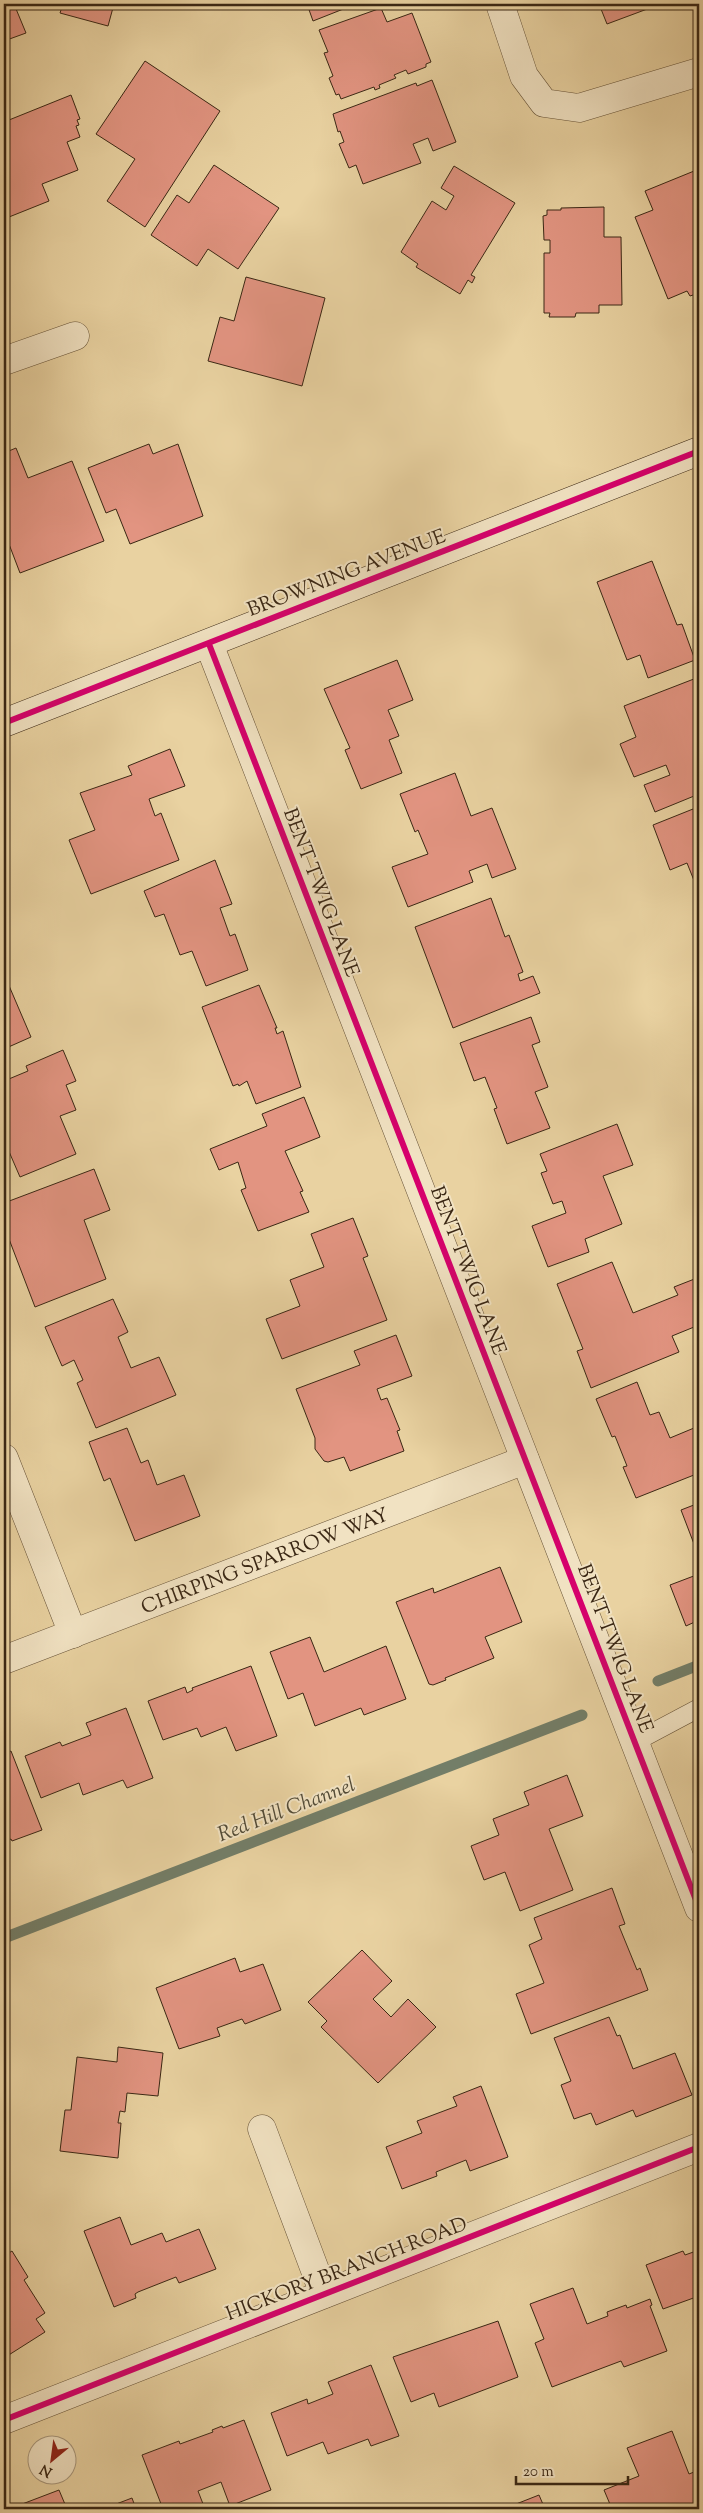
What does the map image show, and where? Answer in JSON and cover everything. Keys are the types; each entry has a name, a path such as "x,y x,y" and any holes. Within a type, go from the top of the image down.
{"street":[{"path":"500,4 524,76 544,103 580,108 699,72"},
{"path":"4,361 76,336"},
{"name":"BROWNING AVENUE","path":"4,723 699,451"},
{"name":"BENT TWIG LANE","path":"208,644 699,1908"},
{"path":"4,1458 73,1634"},
{"name":"CHIRPING SPARROW WAY","path":"4,1660 525,1460"},
{"name":"HICKORY BRANCH ROAD","path":"262,2130 324,2294"},
{"name":"HICKORY BRANCH ROAD","path":"4,2420 699,2147"}],"lane":[{"path":"635,1742 699,1708"}],"building":[{"path":"4,4 14,4 26,33 4,41"},
{"path":"63,4 114,4 108,26 60,13"},
{"path":"307,4 356,4 313,21"},
{"path":"599,4 658,4 658,5 607,24"},
{"path":"381,8 387,22 412,13 431,62 426,64 426,67 408,74 406,70 394,75 396,78 379,85 380,88 375,90 374,87 341,99 339,94 336,95 329,78 333,76 324,53 328,52 319,30"},
{"path":"145,61 220,111 145,227 107,201 135,159 96,134"},
{"path":"432,80 456,142 433,151 428,138 413,144 421,163 363,184 356,165 349,168 339,144 344,142 340,131 338,132 333,114 416,83 417,86"},
{"path":"71,95 80,119 77,120 79,125 76,126 80,137 67,142 78,170 42,184 49,201 4,219 4,122"},
{"path":"214,165 279,208 238,269 208,249 197,266 151,235 177,195 189,203"},
{"path":"454,166 515,203 471,275 475,277 472,283 468,280 460,294 416,267 418,264 401,252 432,201 446,210 454,196 441,188"},
{"path":"699,169 699,293 690,296 687,291 668,299 635,217 653,210 645,191"},
{"path":"604,207 604,237 621,237 622,305 599,305 599,313 576,313 575,317 549,317 550,313 544,313 544,253 550,253 550,240 544,240 543,216 547,215 547,210"},
{"path":"246,277 325,298 302,386 208,361 220,317 234,321"},
{"path":"149,444 153,454 178,444 203,516 130,544 116,509 106,513 88,468"},
{"path":"16,448 28,478 72,461 104,541 20,573 4,531 4,453"},
{"path":"652,561 677,625 682,624 695,660 648,678 640,655 627,660 597,582"},
{"path":"397,660 413,700 388,710 399,736 389,740 402,773 361,789 345,750 350,748 324,689"},
{"path":"699,677 699,794 655,812 644,785 670,775 666,765 634,777 620,744 636,737 624,706"},
{"path":"170,749 185,786 149,799 155,816 161,813 179,860 91,894 69,840 95,830 80,793 132,775 128,766"},
{"path":"455,773 471,816 492,808 516,869 492,878 487,864 469,871 473,882 408,907 392,867 428,854 418,830 415,832 400,794"},
{"path":"693,809 695,814 699,812 699,893 687,863 670,870 653,825"},
{"path":"215,860 232,904 220,908 230,936 235,934 248,970 206,986 192,951 180,955 164,914 155,917 144,891"},
{"path":"491,898 505,937 509,935 523,972 518,974 520,981 533,976 540,993 453,1028 415,927"},
{"path":"4,974 31,1037 4,1049"},
{"path":"259,985 277,1028 275,1028 277,1034 283,1031 301,1087 256,1104 247,1081 239,1086 238,1084 233,1086 202,1007"},
{"path":"531,1017 540,1042 532,1045 548,1087 535,1092 550,1128 507,1144 494,1109 497,1108 485,1077 474,1081 460,1043"},
{"path":"63,1050 76,1081 66,1085 76,1110 60,1116 76,1154 20,1177 4,1140 4,1081 28,1071 26,1066"},
{"path":"304,1097 320,1137 285,1151 303,1191 300,1192 309,1212 258,1231 241,1190 246,1188 238,1162 219,1170 210,1149 267,1126 262,1114"},
{"path":"617,1124 633,1165 603,1176 622,1224 585,1239 589,1252 548,1267 532,1226 566,1213 562,1201 553,1204 541,1173 547,1171 540,1154"},
{"path":"94,1169 110,1210 84,1220 106,1279 35,1307 4,1226 4,1203"},
{"path":"353,1218 368,1256 363,1258 387,1320 282,1359 266,1319 300,1306 290,1280 324,1267 311,1234"},
{"path":"612,1262 633,1313 678,1295 674,1287 697,1278 699,1284 699,1325 672,1336 679,1352 591,1388 577,1351 583,1349 557,1284"},
{"path":"113,1299 128,1332 118,1337 131,1368 159,1357 176,1395 96,1428 77,1383 83,1380 74,1360 62,1366 45,1327"},
{"path":"396,1335 412,1376 377,1389 381,1400 387,1398 400,1430 397,1431 404,1451 350,1471 344,1457 328,1462 324,1461 315,1449 315,1438 296,1389 360,1365 354,1351"},
{"path":"637,1382 650,1415 659,1412 670,1438 694,1428 699,1441 699,1473 636,1498 623,1467 627,1466 615,1436 612,1437 596,1399"},
{"path":"127,1428 141,1463 148,1460 157,1485 184,1475 200,1516 135,1541 110,1478 104,1481 89,1442"},
{"path":"699,1503 699,1557 681,1510"},
{"path":"500,1567 522,1622 485,1637 494,1658 445,1678 446,1680 433,1685 429,1684 396,1602 433,1588 434,1593"},
{"path":"699,1574 699,1620 686,1626 670,1585"},
{"path":"310,1637 324,1672 386,1646 406,1699 364,1715 361,1708 315,1726 303,1693 288,1699 270,1652"},
{"path":"251,1666 277,1736 236,1751 226,1727 201,1737 197,1728 163,1740 148,1701 185,1687 187,1693 193,1690 192,1688"},
{"path":"126,1708 153,1778 127,1788 123,1780 83,1795 79,1783 41,1798 25,1756 60,1742 62,1746 91,1735 86,1723"},
{"path":"11,1751 42,1830 4,1842 4,1754"},
{"path":"567,1775 583,1816 549,1829 573,1890 520,1911 505,1872 484,1880 471,1846 499,1835 493,1819 529,1805 524,1792"},
{"path":"612,1888 625,1924 619,1926 637,1970 640,1968 648,1990 531,2034 516,1994 544,1983 529,1945 542,1939 534,1918"},
{"path":"362,1950 392,1981 373,1999 391,2017 408,1999 436,2027 378,2083 321,2027 327,2021 308,2002"},
{"path":"235,1958 240,1972 263,1964 281,2010 245,2024 242,2019 217,2028 220,2036 179,2049 156,1988"},
{"path":"609,2017 617,2036 620,2035 633,2069 675,2053 692,2095 636,2117 633,2110 596,2125 591,2113 574,2119 561,2085 571,2081 554,2038"},
{"path":"118,2047 163,2053 158,2096 127,2093 125,2112 120,2111 118,2123 121,2123 118,2158 60,2151 65,2110 71,2110 77,2057 117,2062"},
{"path":"481,2086 508,2157 470,2171 466,2160 436,2172 437,2176 402,2189 386,2147 422,2133 417,2121 457,2106 453,2097"},
{"path":"120,2217 131,2245 162,2233 166,2242 199,2229 216,2269 179,2283 176,2277 138,2292 135,2294 136,2298 114,2307 84,2231"},
{"path":"699,2250 699,2296 663,2309 646,2265 683,2251 685,2255"},
{"path":"12,2251 28,2277 24,2280 45,2313 36,2319 45,2332 4,2358 4,2256"},
{"path":"573,2288 587,2324 608,2316 607,2312 626,2305 627,2308 650,2299 652,2305 650,2306 667,2351 624,2367 621,2361 552,2387 535,2343 544,2339 530,2304"},
{"path":"498,2321 518,2377 439,2407 434,2393 411,2402 393,2357"},
{"path":"371,2365 399,2436 371,2446 368,2439 328,2454 323,2442 287,2456 271,2413 307,2399 308,2404 333,2394 328,2382"},
{"path":"244,2420 271,2490 230,2506 221,2482 198,2491 205,2509 163,2509 142,2455 179,2441 180,2444 213,2432 212,2430 222,2426 223,2428"},
{"path":"672,2431 689,2474 699,2470 699,2509 612,2509 604,2490 639,2476 627,2448"},
{"path":"59,2490 67,2509 18,2509 17,2506"},
{"path":"539,2495 545,2509 512,2509 511,2506"},
{"path":"132,2498 136,2509 103,2509"}],"waterway":[{"name":"Red Hill Channel","path":"658,1681 699,1665"},
{"name":"Red Hill Channel","path":"4,1938 582,1715"}],"cycle path":[{"path":"4,723 699,451"},
{"path":"209,644 699,1908"},
{"path":"4,2420 699,2147"}]}
